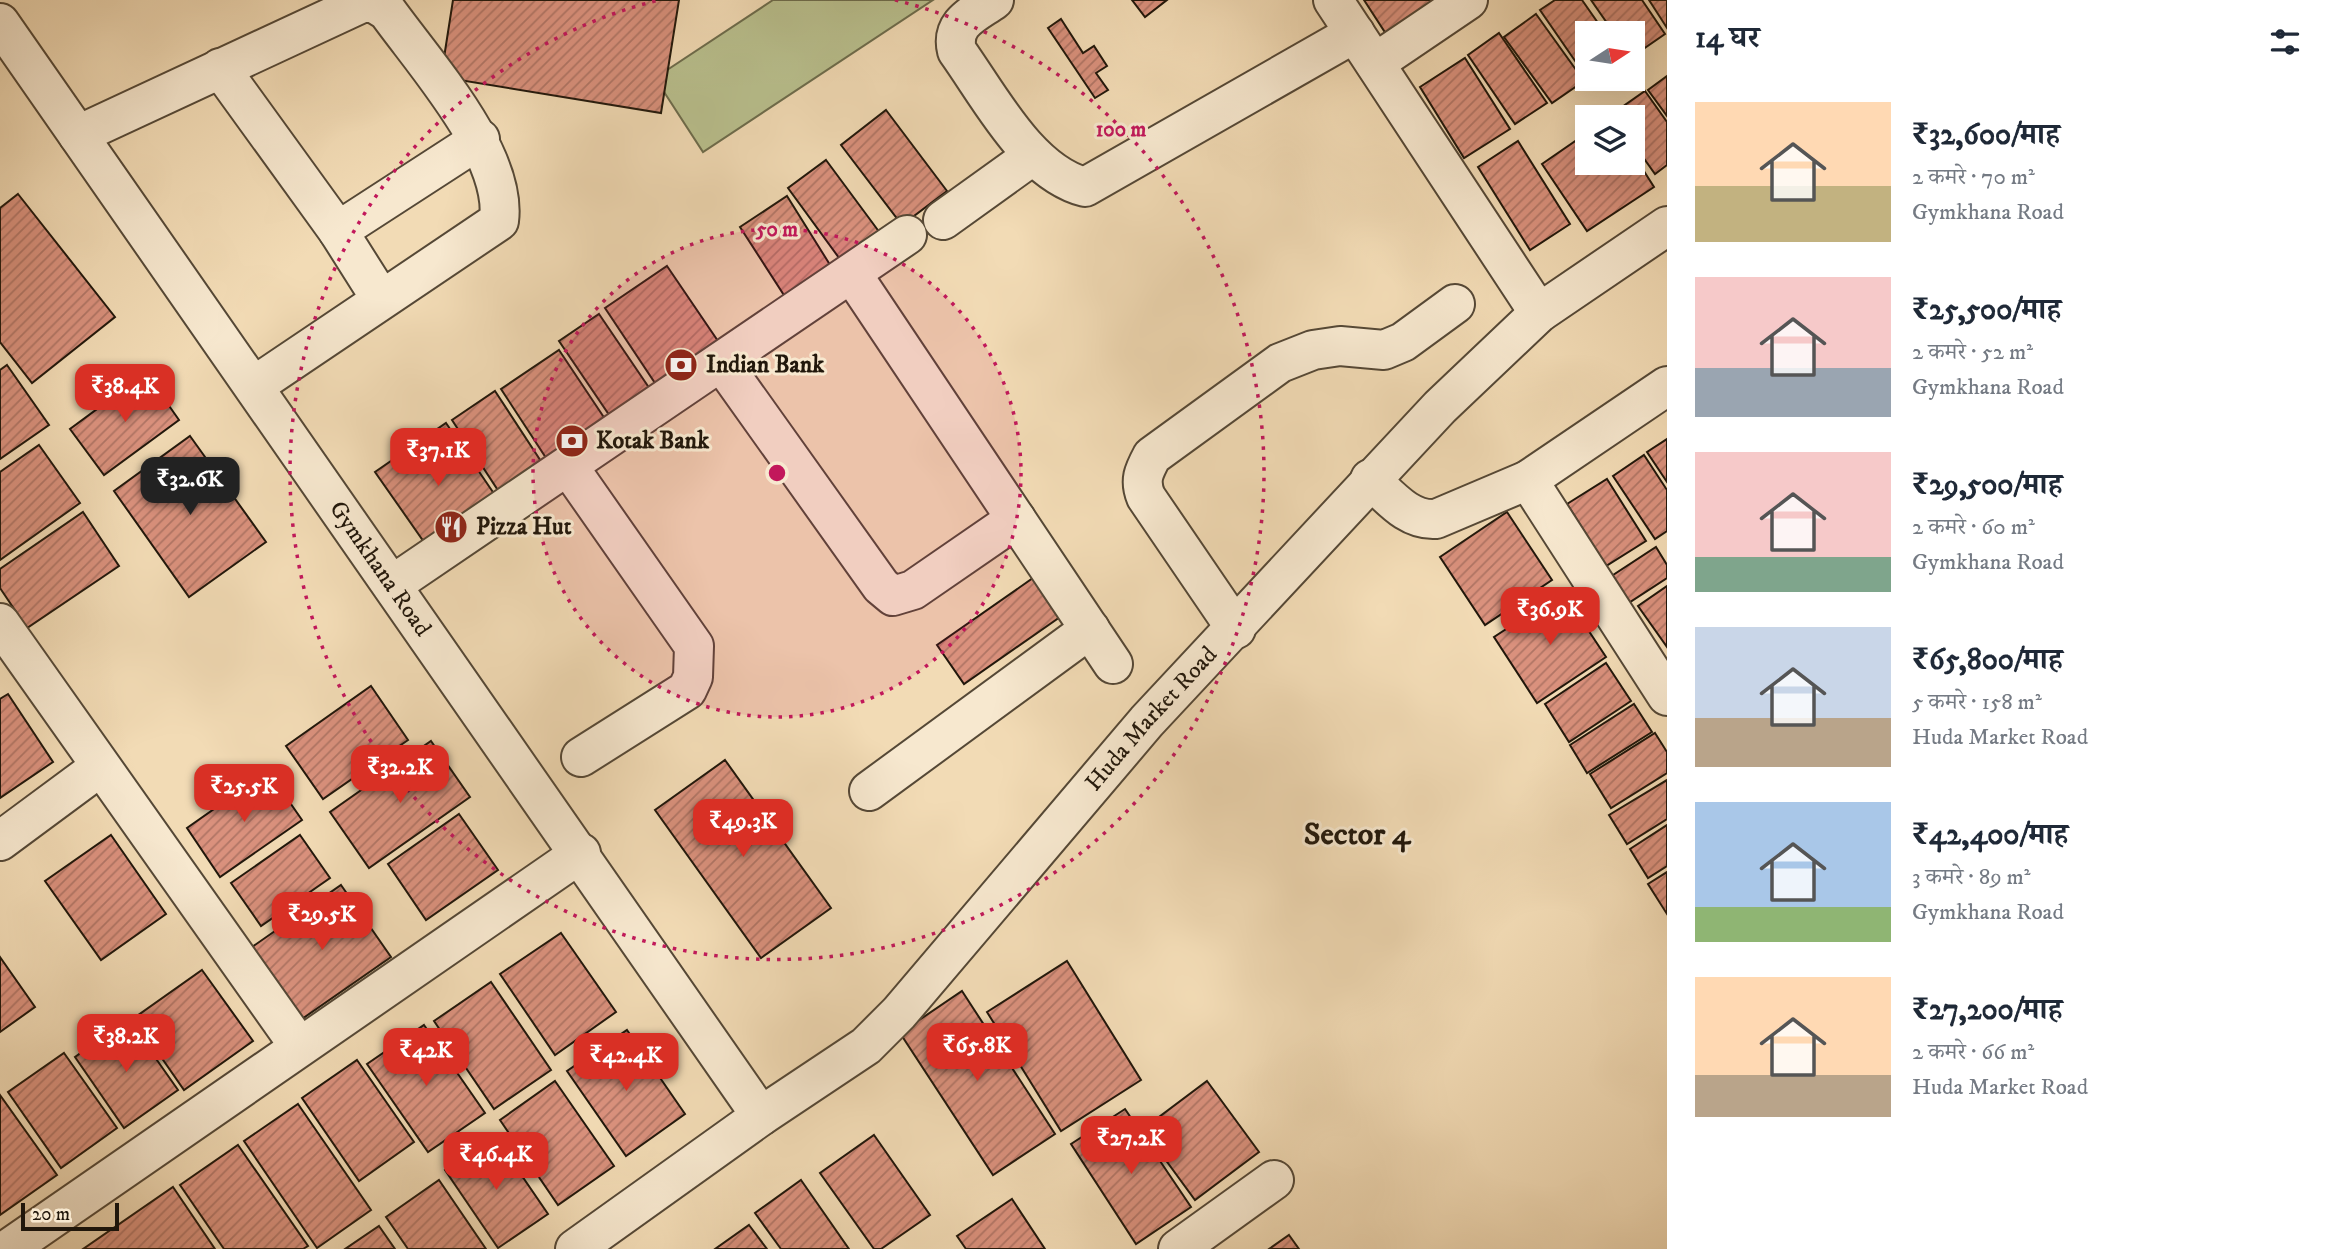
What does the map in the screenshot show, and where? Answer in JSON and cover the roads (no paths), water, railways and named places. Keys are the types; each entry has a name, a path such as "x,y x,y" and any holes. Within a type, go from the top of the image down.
{"street":[{"path":"994,0 959,24 953,36 957,51 1032,156 1071,183 1085,187 1468,0"},
{"path":"1333,0 1539,313"},
{"path":"78,135 362,3 374,3 387,11 480,139 497,185 501,207 499,221 254,386"},
{"name":"Gymkhana Road","path":"0,23 581,853 761,1116"},
{"path":"220,68 338,231 381,299"},
{"path":"338,231 480,139"},
{"path":"943,220 1032,156"},
{"name":"Huda Market Road","path":"575,1249 761,1116 866,1046 899,1013 1147,721 1236,629 1370,479 1440,407 1539,313 1667,226"},
{"path":"392,585 907,235"},
{"path":"852,274 1113,664"},
{"path":"1236,629 1146,497 1142,474 1152,456 1280,363 1313,350 1340,346 1384,350 1403,342 1455,304"},
{"path":"722,363 881,586 893,596 913,590 1016,519"},
{"path":"1370,479 1410,515 1423,520 1436,519 1528,480 1667,386"},
{"path":"568,466 694,646 693,677 687,690 581,757"},
{"path":"1528,480 1665,689"},
{"path":"0,623 299,1046"},
{"path":"869,791 1090,629"},
{"path":"0,841 100,767"},
{"path":"8,1249 581,853"},
{"path":"1178,1249 1274,1180"}],"place":[{"name":"Indian Bank","path":"681,365"},
{"name":"Kotak Bank","path":"572,441"},
{"name":"Pizza Hut","path":"451,527"}],"district":[{"name":"Sector 4","path":"1357,835"}]}
